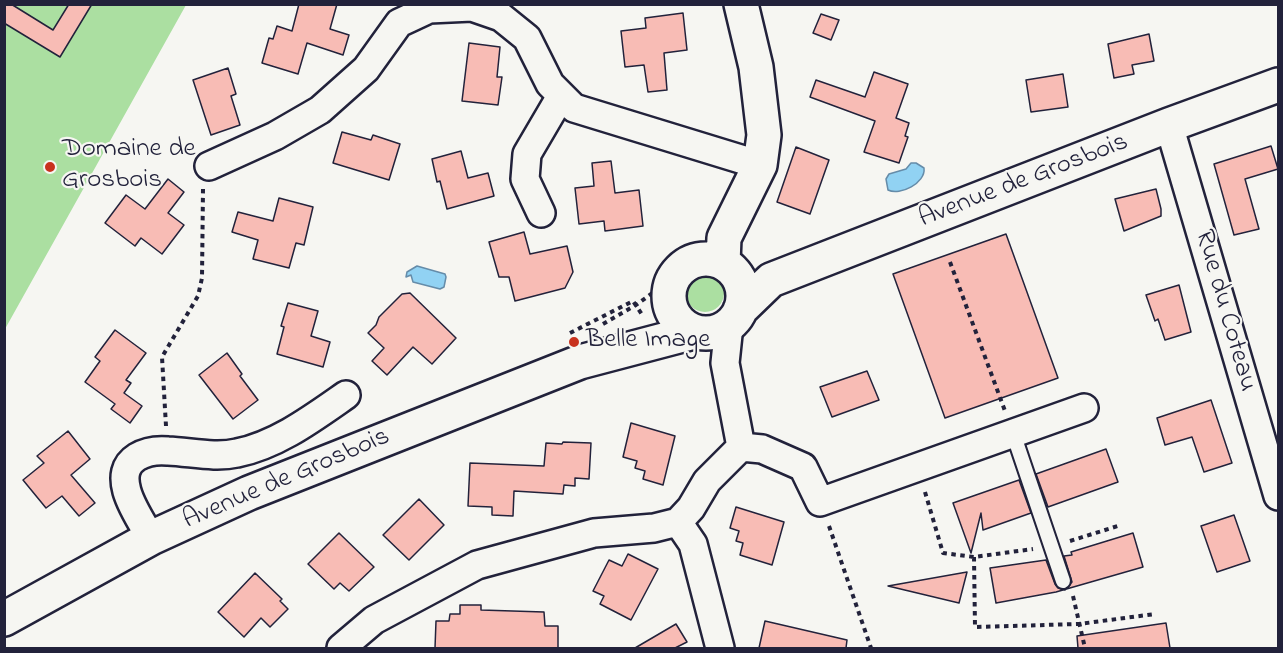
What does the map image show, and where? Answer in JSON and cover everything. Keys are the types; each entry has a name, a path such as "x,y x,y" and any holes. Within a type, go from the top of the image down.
{"street":[{"path":"741,4 756,67 760,97 751,136 751,162 724,238 729,268 741,282 743,292 718,325 741,447"},
{"path":"209,166 275,136 320,110 366,69 399,23 412,10 472,7 501,17 527,38 550,84 574,108 751,162"},
{"name":"Avenue de Grosbois","path":"4,619 151,538 249,493 580,362 718,325 771,280 1278,85"},
{"path":"541,213 525,179 527,154 561,96"},
{"name":"Rue du Coteau","path":"1169,125 1278,496"},
{"path":"688,263 751,162"},
{"path":"718,325 684,327 676,319 670,310 668,299 673,278 679,269 699,259 712,259 729,268 771,280"},
{"name":"Avenue de Grosbois","path":"580,362 646,324 668,299"},
{"path":"151,538 126,487 126,472 130,462 142,454 157,450 211,455 236,454 260,446 291,431 346,395"},
{"path":"741,447 762,449 803,467 820,502 1083,408"},
{"path":"341,648 374,620 477,565 594,533 654,528 678,522 691,508 707,481 741,447"},
{"path":"678,522 693,544 720,648"}],"lane":[{"path":"1013,433 1064,580"}],"path":[{"path":"166,451 162,357 198,296 202,278 203,179 209,166"},
{"path":"950,262 1013,433"},
{"path":"917,468 943,553 974,556 1052,546 1121,525"},
{"path":"820,502 872,648"},
{"path":"974,556 975,627 1079,624 1155,614"},
{"path":"1064,580 1072,593 1084,648"}],"green space":[{"name":"Domaine de Grosbois","path":"5,5 186,5 5,329"},
{"path":"705,274 719,279 724,293 719,307 705,312 691,307 686,293 691,279"}],"water":[{"path":"911,163 924,168 921,179 905,190 888,190 886,179 889,174 906,169"},
{"path":"417,266 445,274 444,287 440,289 413,282 411,275 406,277 407,272"}],"building":[{"path":"4,4 11,4 53,30 69,4 92,4 60,57 4,23"},
{"path":"299,4 337,4 330,29 349,35 343,55 307,43 298,74 262,63 269,38 273,39 277,26 292,31"},
{"path":"683,13 687,50 664,53 667,90 648,92 644,65 625,67 621,31 646,28 645,18"},
{"path":"821,14 839,20 831,40 813,33"},
{"path":"1149,34 1154,61 1132,65 1134,74 1114,78 1108,44"},
{"path":"469,43 500,47 497,77 502,77 498,105 462,101"},
{"path":"228,68 236,94 231,96 240,125 211,135 193,80"},
{"path":"874,72 908,84 896,118 909,123 905,136 908,137 899,163 864,152 875,121 810,97 816,80 865,97"},
{"path":"1063,74 1068,107 1031,112 1026,80"},
{"path":"342,132 371,140 373,135 400,144 389,180 333,163"},
{"path":"1271,146 1278,169 1245,179 1259,229 1234,235 1214,164"},
{"path":"796,147 829,160 810,214 777,202"},
{"path":"461,151 468,178 488,173 494,196 447,209 440,181 437,182 432,159"},
{"path":"611,161 615,193 639,190 643,226 605,231 604,221 579,224 575,188 594,186 592,163"},
{"path":"168,179 184,192 168,213 184,225 162,254 141,238 135,246 105,223 126,195 145,209"},
{"path":"1156,189 1161,216 1124,231 1115,199"},
{"path":"279,198 313,207 304,245 296,243 289,268 253,259 258,240 232,232 238,212 273,221"},
{"path":"524,232 530,254 567,246 573,272 565,288 515,301 509,277 499,277 489,242"},
{"path":"1006,234 1058,378 945,418 893,274"},
{"path":"1179,285 1191,332 1165,340 1158,319 1155,321 1146,295"},
{"path":"410,293 456,338 432,364 413,347 387,375 372,361 384,348 368,333 376,325 379,317 402,294"},
{"path":"288,303 318,311 311,336 330,342 323,367 277,354 284,327 281,326"},
{"path":"115,330 146,353 126,380 131,383 124,393 142,406 130,423 111,409 115,404 85,382 100,361 95,357"},
{"path":"227,353 242,374 240,376 258,400 233,419 199,375"},
{"path":"867,371 879,400 832,417 820,387"},
{"path":"1211,400 1232,463 1204,472 1192,437 1165,445 1157,418"},
{"path":"631,423 675,436 663,485 643,479 645,471 635,468 637,461 623,457"},
{"path":"68,431 90,459 71,475 95,503 79,516 62,496 46,508 23,480 44,463 37,456"},
{"path":"563,442 591,443 589,479 575,478 575,486 564,485 563,494 514,491 513,516 492,515 492,507 468,506 470,463 544,466 546,443 562,444"},
{"path":"1106,449 1118,482 1048,507 1036,474"},
{"path":"1019,480 1031,513 983,530 981,513 971,553 953,503"},
{"path":"419,499 444,525 409,560 383,535"},
{"path":"736,507 784,522 772,565 740,555 743,543 736,541 739,531 730,528"},
{"path":"1234,515 1250,561 1217,572 1201,526"},
{"path":"339,533 374,567 349,591 340,583 334,589 308,564"},
{"path":"1133,533 1143,567 1066,589 1072,582 1064,556"},
{"path":"628,554 658,569 631,620 600,604 604,596 593,591 609,560 622,566"},
{"path":"1046,560 1055,584 1064,590 996,603 990,568"},
{"path":"967,572 959,603 888,586"},
{"path":"255,573 282,599 280,601 288,609 270,627 261,618 244,637 218,612"},
{"path":"460,605 481,605 481,610 544,612 545,626 558,626 558,648 435,648 436,621 449,621 450,614 460,614"},
{"path":"765,621 847,640 846,648 759,648"},
{"path":"1166,623 1170,648 1078,648 1077,636"},
{"path":"676,624 687,642 675,648 635,648"}],"place":[{"name":"Domaine de Grosbois","path":"50,167"},
{"name":"Belle Image","path":"574,342"}]}
